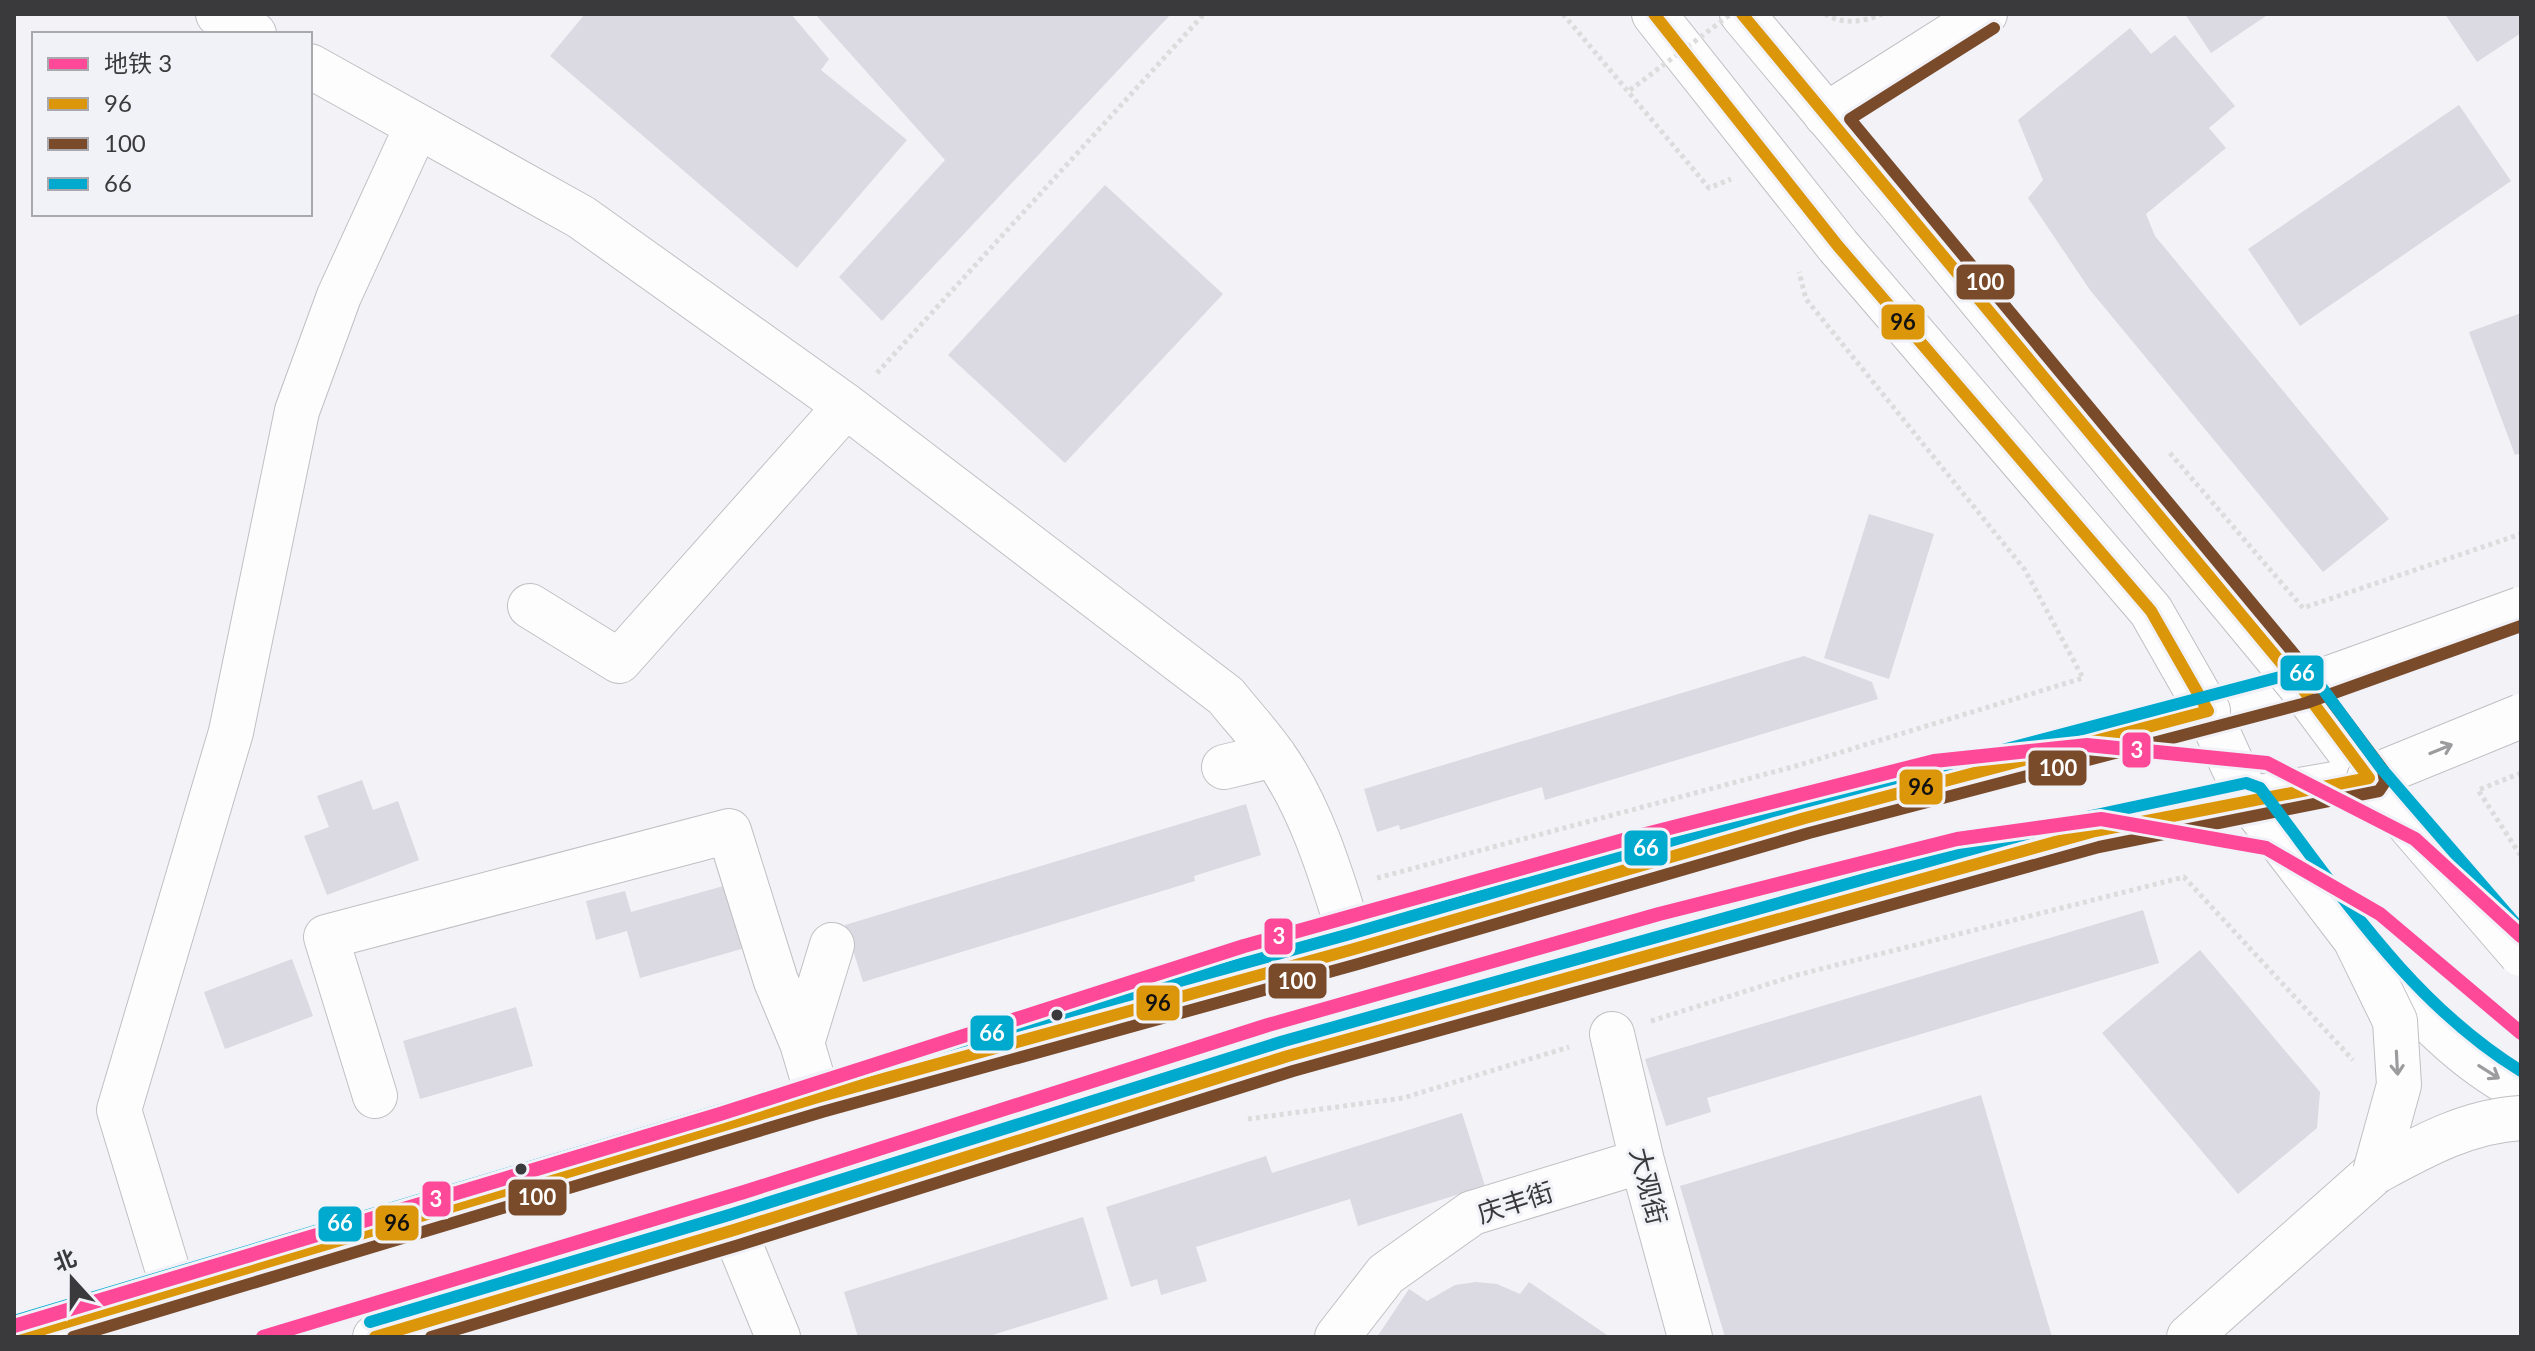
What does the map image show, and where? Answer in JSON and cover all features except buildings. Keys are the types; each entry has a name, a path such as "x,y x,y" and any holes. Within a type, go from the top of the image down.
{"main road":[{"path":"218,14 250,32"},
{"path":"1654,14 1838,246 2151,611 2208,711 2248,799 2355,939 2437,1031 2485,1072 2521,1090"},
{"path":"1742,14 2302,688 2369,778 2521,954"},
{"path":"1826,115 1985,14"},
{"path":"312,67 581,217 846,406 1226,696 1274,755 1302,807 1336,890 1354,949"},
{"path":"174,1291 119,1110 231,732 297,411 339,296 417,126"},
{"path":"530,606 619,661 846,406"},
{"path":"17,1337 818,1097 1354,949 1805,818 2302,688 2521,609"},
{"path":"375,1337 734,1230 1288,1056 2095,831 2369,778 2521,716"},
{"path":"1224,767 1274,755"},
{"path":"375,1096 326,937 729,831 776,981 802,1043 818,1097"},
{"path":"2355,939 2395,1021 2399,1085 2375,1172"},
{"path":"802,1043 832,945"},
{"name":"大观街","path":"1612,1034 1642,1161 1690,1337"},
{"path":"2189,1337 2375,1172 2434,1140 2497,1119 2521,1118"},
{"name":"庆丰街","path":"1337,1337 1386,1274 1472,1213 1642,1161"},
{"path":"734,1230 778,1337"}],"path":[{"path":"846,406 1204,14"},
{"path":"1563,14 1630,90 1709,188"},
{"path":"1630,90 1731,14"},
{"path":"1825,14 1833,19 1866,21 1882,14"},
{"path":"1336,890 1796,766 2083,678 2025,570 1806,299 1798,268"},
{"path":"2161,443 2303,608 2521,534"},
{"path":"2521,773 2478,790 2521,856"}],"metro line":[{"name":"3","path":"14,1326 720,1114 1244,946 1634,837 1934,761 2087,745 2267,763 2415,839 2521,936"},
{"name":"3","path":"263,1337 744,1192 1268,1025 1659,914 1957,839 2101,819 2266,848 2380,914 2521,1033"}],"transit line":[{"name":"96","path":"17,1337 818,1097 1354,949 1805,818 2208,711 2151,611 1838,246 1654,14"},
{"name":"96","path":"375,1337 734,1230 1288,1056 2095,831 2369,778 2302,688 1742,14"},
{"name":"100","path":"431,1337 739,1245 1293,1071 2099,847 2379,791 2385,782 2383,770 2314,678 1850,119 1994,28"},
{"name":"100","path":"73,1337 822,1112 1358,964 1809,833 2306,703 2521,626"},
{"name":"66","path":"14,1321 814,1082 1350,934 1801,803 2299,672 2314,677 2381,768 2521,930"},
{"name":"66","path":"370,1322 729,1215 1284,1041 2091,816 2246,783 2260,788 2348,905 2410,978 2444,1012 2521,1071"}]}
